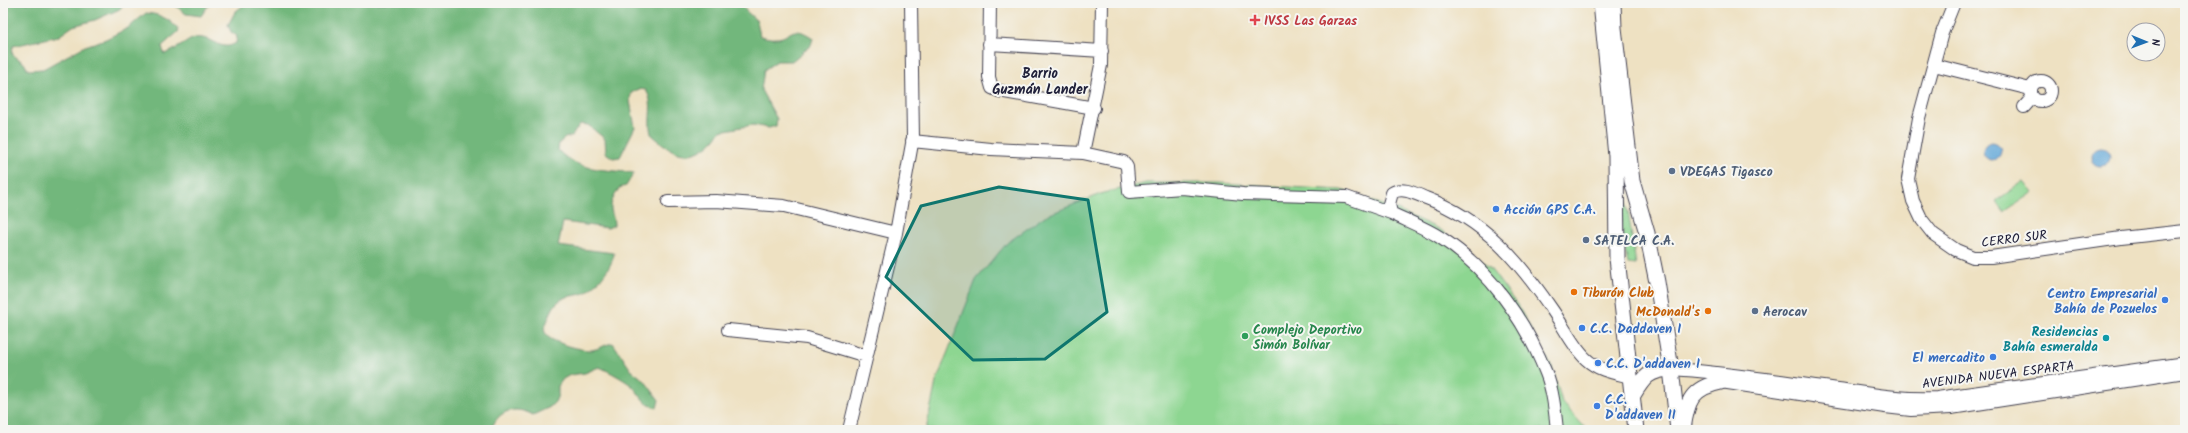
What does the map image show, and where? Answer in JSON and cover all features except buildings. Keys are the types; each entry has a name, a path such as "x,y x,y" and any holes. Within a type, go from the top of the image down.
{"main road":[{"path":"1601,3 1617,172 1617,258 1636,430"},
{"path":"1614,3 1614,28 1632,181 1647,233 1671,369 1678,430"},
{"path":"1633,395 1642,380 1655,370 1671,369"},
{"path":"1683,430 1687,407 1693,395 1704,388 1721,382"}],"street":[{"path":"849,430 896,233 912,141 911,3"},
{"path":"990,3 989,77 992,88 999,91 1094,108"},
{"path":"1083,153 1094,108 1102,50 1102,3"},
{"name":"CERRO SUR","path":"1954,3 1942,33 1919,118 1908,179 1913,201 1922,220 1944,243 1973,257 1991,257 2121,238 2185,231"},
{"path":"989,44 1102,50"},
{"path":"1934,65 2029,98"},
{"path":"912,141 991,149 1083,153 1124,162 1127,167 1129,192 1182,188 1243,194 1346,198 1391,213 1440,237 1479,267 1500,292 1515,314 1546,374 1557,430"},
{"path":"1391,213 1390,198 1392,193 1397,189 1441,204 1472,220 1498,241 1516,261 1548,303 1585,358 1597,368 1631,377"},
{"path":"668,202 716,201 784,206 896,233"},
{"path":"728,330 807,338 866,356"},
{"name":"AVENIDA NUEVA ESPARTA","path":"1671,369 1691,370 1833,388 1879,397 1917,399 1937,398 2185,363"},
{"name":"AVENIDA NUEVA ESPARTA","path":"1721,382 1885,407 1927,410 1951,408 2185,372"}],"highlighted area":[{"path":"999,187 1088,200 1107,312 1045,359 973,360 886,277 921,206"}],"green space":[{"path":"3,3 127,3 118,10 95,20 73,26 59,36 13,46 12,54 24,63 28,70 43,69 85,46 106,39 128,28 146,13 165,18 179,31 162,46 164,54 195,38 206,39 220,45 230,46 236,43 237,36 231,32 228,25 235,12 246,3 741,3 746,11 757,21 760,36 772,38 781,37 795,31 800,31 813,38 811,45 792,61 777,61 764,70 761,90 777,119 776,126 769,128 753,125 720,131 713,141 703,149 695,153 682,154 675,152 651,134 649,95 646,90 639,89 631,93 630,101 635,127 620,157 613,158 606,153 605,139 588,125 580,124 572,136 565,138 559,143 558,150 574,162 584,166 634,173 626,186 619,188 612,201 611,209 614,225 608,228 563,222 558,246 614,253 608,269 595,285 583,294 561,299 552,311 544,329 547,336 552,339 576,348 592,350 613,343 631,370 644,380 659,400 657,408 646,403 628,383 599,367 585,373 570,375 563,379 558,386 558,395 555,402 550,407 533,415 520,410 508,411 498,418 491,430 3,430"},
{"path":"172,3 210,3 201,16 186,14"},
{"path":"2024,181 2033,192 2004,212 1996,201"},
{"name":"Complejo Deportivo Simón Bolívar","path":"1146,183 1220,183 1342,190 1397,210 1441,230 1489,267 1518,306 1552,367 1562,402 1587,430 926,430 936,382 976,280 1007,243 1045,216 1103,193"},
{"path":"1625,190 1636,265 1628,264 1621,232 1621,192"}],"water":[{"path":"1992,142 1998,145 2001,151 1998,157 1992,160 1986,157 1983,151 1986,145"},
{"path":"2101,148 2107,151 2110,157 2107,163 2101,166 2095,163 2092,157 2095,151"}],"place":[{"name":"IVSS Las Garzas","path":"1255,20"},
{"name":"VDEGAS Tigasco","path":"1672,171"},
{"name":"Acción GPS C.A.","path":"1496,209"},
{"name":"SATELCA C.A.","path":"1586,240"},
{"name":"Tiburón Club","path":"1574,292"},
{"name":"Centro Empresarial Bahía de Pozuelos","path":"2165,300"},
{"name":"McDonald's","path":"1708,311"},
{"name":"Aerocav","path":"1755,311"},
{"name":"C.C. Daddaven I","path":"1582,328"},
{"name":"Complejo Deportivo Simón Bolívar","path":"1245,336"},
{"name":"Residencias Bahía esmeralda","path":"2106,338"},
{"name":"El mercadito","path":"1993,357"},
{"name":"C.C. D'addaven I","path":"1598,363"},
{"name":"C.C. D'addaven II","path":"1597,406"}],"district":[{"name":"Barrio Guzmán Lander","path":"1040,82"}]}
